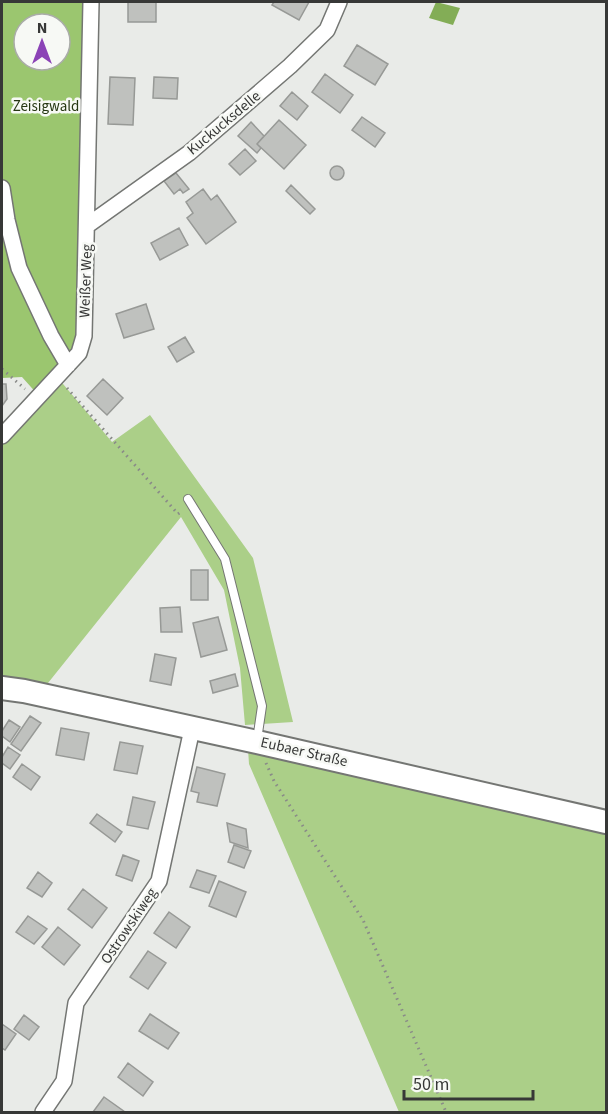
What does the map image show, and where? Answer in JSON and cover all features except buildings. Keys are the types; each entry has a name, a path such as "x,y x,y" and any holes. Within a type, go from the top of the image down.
{"street":[{"name":"Weißer Weg","path":"2,436 79,353 84,336 91,2"},
{"name":"Kuckucksdelle","path":"88,225 189,153 290,66 327,30 339,2"},
{"path":"2,188 19,268 51,336 68,365"},
{"name":"Eubaer Straße","path":"2,688 257,742 606,822"},
{"name":"Ostrowskiweg","path":"43,1113 63,1081 76,1004 159,881 192,729"}],"lane":[{"path":"189,501 225,559 262,706 257,742"}],"path":[{"path":"2,369 36,399"},
{"path":"58,378 178,514 189,501"},
{"path":"257,742 273,781 363,920 446,1113"}],"shaded area":[{"path":"436,2 460,8 453,25 429,18"},
{"path":"58,378 112,442 150,415 253,558 293,722 245,725 240,668 224,590 181,517 44,688 2,683 2,437"},
{"path":"248,749 606,832 606,1112 399,1112 249,764"}],"green space":[{"name":"Zeisigwald","path":"2,2 91,2 84,336 39,396 22,377 2,378"}]}
